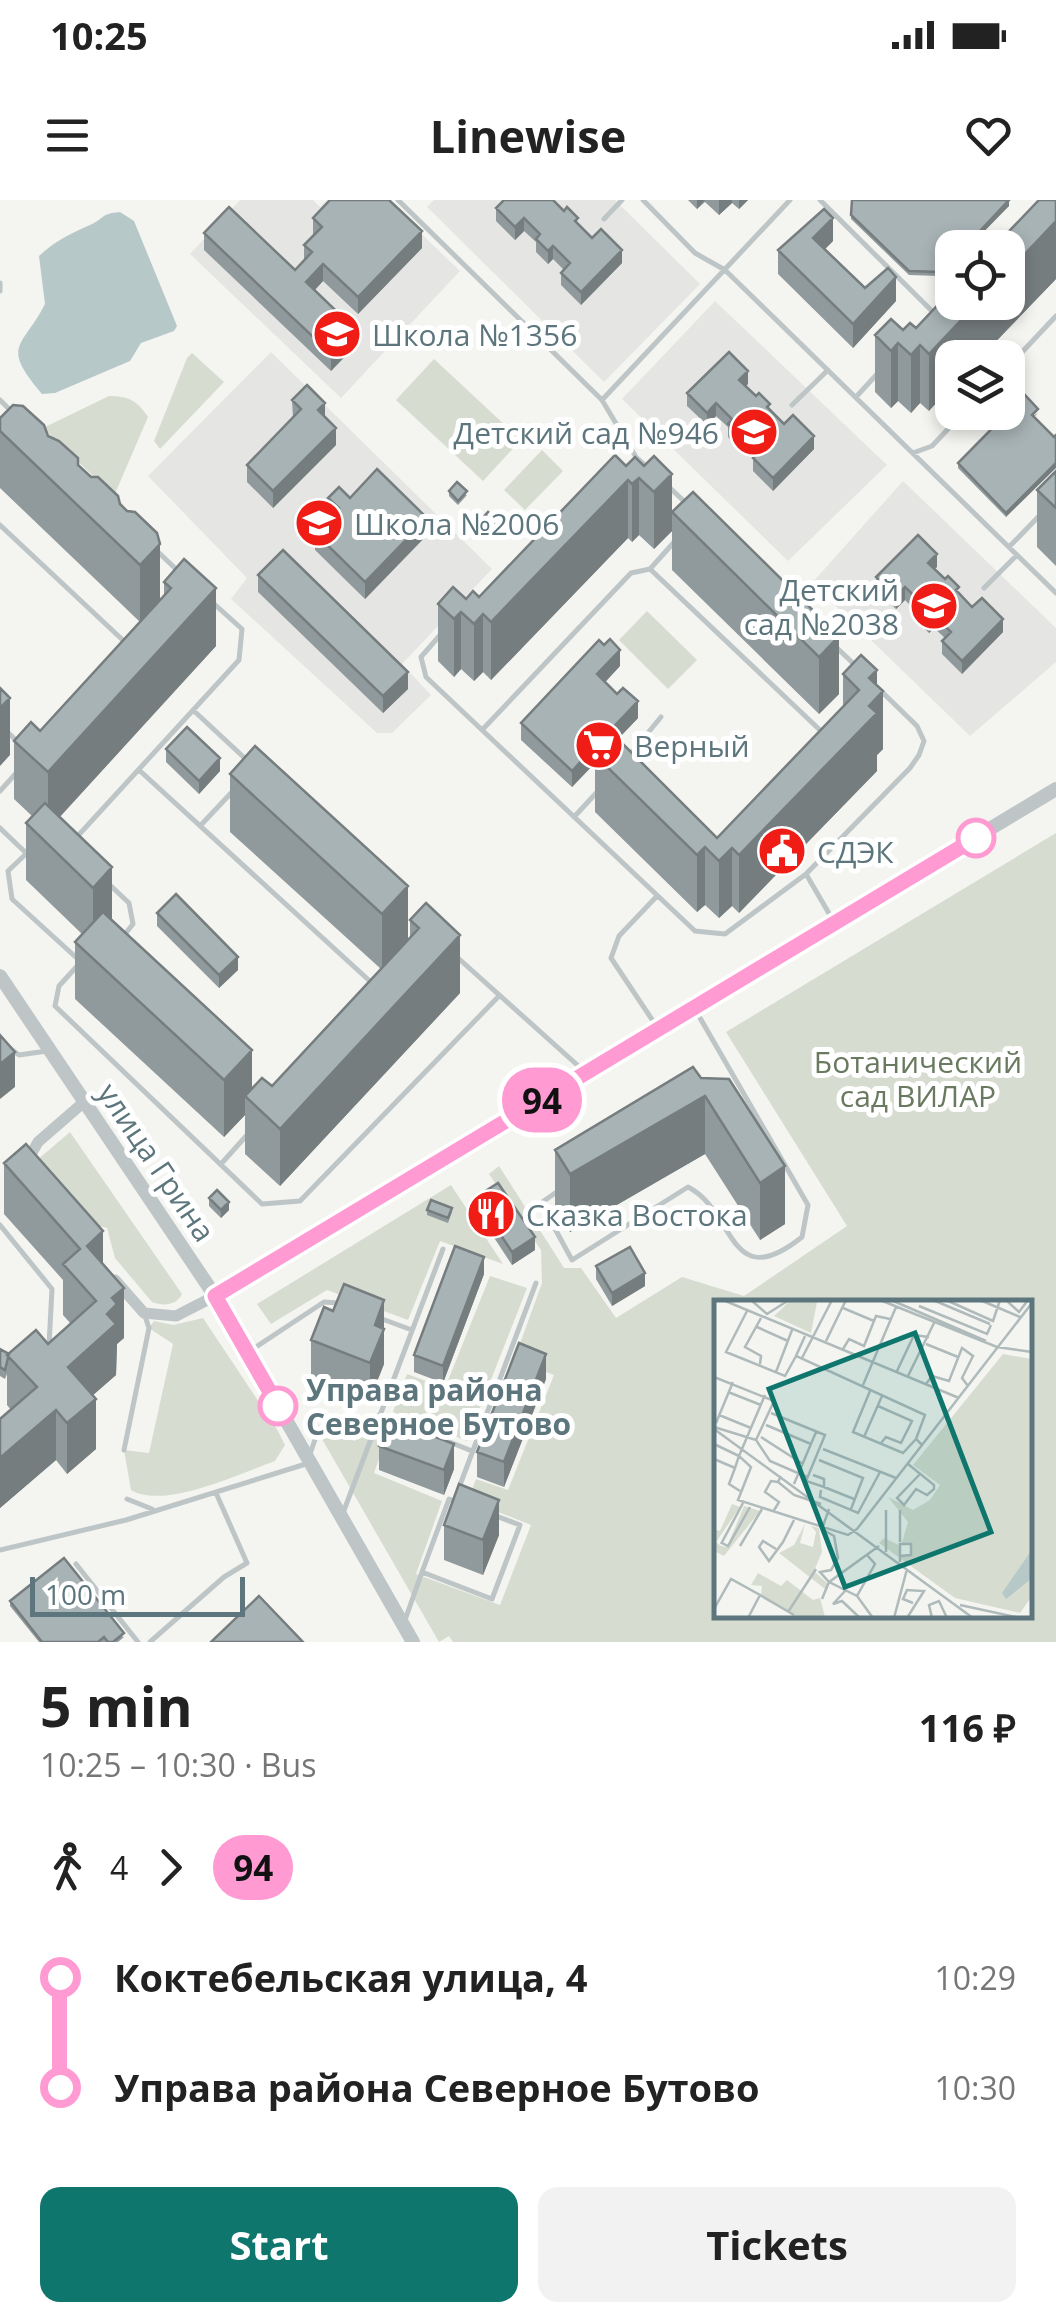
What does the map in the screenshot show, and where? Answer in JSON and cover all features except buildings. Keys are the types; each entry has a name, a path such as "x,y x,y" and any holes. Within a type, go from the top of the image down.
{"street":[{"path":"106,1271 144,1313 176,1316 1056,789"},
{"name":"улица Грина","path":"0,976 215,1296 413,1642"},
{"path":"20,1173 38,1142 84,1102"}],"lane":[{"path":"604,219 622,200"},
{"path":"642,200 696,253 725,270 1056,593"},
{"path":"602,400 790,200"},
{"path":"820,200 943,322"},
{"path":"402,201 602,400 636,457 649,468"},
{"path":"0,284 0,292"},
{"path":"1025,349 1056,316"},
{"path":"792,405 828,370"},
{"path":"856,397 881,370"},
{"path":"0,400 19,419"},
{"path":"913,453 932,446 947,430"},
{"path":"624,470 636,457"},
{"path":"661,480 698,515"},
{"path":"1009,547 1045,510 1056,512"},
{"path":"0,525 133,650"},
{"path":"482,730 631,573 650,569 686,529"},
{"path":"152,546 180,572"},
{"path":"984,588 1017,555"},
{"path":"650,569 822,732 834,719"},
{"path":"68,847 239,660 242,629 206,596"},
{"path":"448,627 422,657 426,676 695,932 725,934 806,874 920,756 924,741 916,726 870,680"},
{"path":"833,644 858,668"},
{"path":"194,710 255,768"},
{"path":"617,770 662,717"},
{"path":"0,725 22,746"},
{"path":"0,791 22,768"},
{"path":"138,770 380,990"},
{"path":"574,817 606,782"},
{"path":"200,826 233,791"},
{"path":"0,828 25,852"},
{"path":"39,850 25,852 8,871 12,900 80,961"},
{"path":"806,874 835,924"},
{"path":"104,881 129,903 133,924 116,945"},
{"path":"657,896 619,936 611,958 659,1030"},
{"path":"456,956 586,1073"},
{"path":"94,958 80,961 59,986 55,1006 262,1204 300,1200 498,996"},
{"path":"572,1182 541,1202 572,1260 688,1187 702,1194 732,1242 745,1253 761,1259 784,1252 802,1237 808,1206 694,1008"},
{"path":"0,1041 19,1055 50,1051"},
{"path":"732,1103 748,1104"},
{"path":"221,1165 247,1136"},
{"path":"0,1225 52,1290 48,1354"},
{"path":"342,1516 443,1248"},
{"path":"460,1485 536,1283"},
{"path":"248,1352 324,1302 349,1307"},
{"path":"124,1450 149,1328 144,1313"},
{"path":"380,1318 412,1330"},
{"path":"380,1414 472,1451"},
{"path":"0,1550 84,1531 310,1460 319,1428"},
{"path":"150,1642 224,1577 247,1563 216,1492"},
{"path":"127,1499 155,1510"},
{"path":"403,1624 449,1499 463,1504"},
{"path":"422,1572 492,1598 520,1525 491,1514"},
{"path":"76,1564 138,1642"}],"shaded area":[{"name":"Школа №1356","path":"240,200 313,200 320,207 327,200 386,200 460,271 341,398 190,254"},
{"path":"434,200 615,200 700,284 604,382 427,207"},
{"path":"120,212 134,221 177,326 174,331 141,343 130,361 55,393 42,394 18,355 23,339 45,304 39,256 105,215"},
{"name":"Детский сад №946","path":"715,301 887,465 788,561 622,399"},
{"name":"Школа №2006","path":"271,352 492,569 402,664 431,695 392,733 377,733 231,599 247,578 148,476"},
{"name":"Детский сад №2038","path":"903,481 1056,628 1056,662 970,736 812,583"}],"green space":[{"path":"192,353 224,382 160,449 154,441"},
{"path":"434,359 521,440 483,481 396,400"},
{"path":"109,396 132,400 148,417 114,496 43,428"},
{"path":"542,450 563,471 525,510 504,490"},
{"path":"647,611 697,660 668,689 619,640"},
{"name":"Ботанический сад ВИЛАР","path":"1056,833 1056,1642 453,1642 449,1636 439,1642 322,1439 325,1430 355,1441 363,1420 389,1431 374,1473 442,1501 416,1574 500,1605 531,1525 468,1500 476,1479 508,1490 554,1375 514,1360 542,1283 541,1250 489,1174 499,1166 564,1268 581,1268 616,1318 682,1277 744,1296 847,1226 726,1032"},
{"path":"70,1132 182,1294 173,1303 152,1302 115,1258 107,1228 71,1218 36,1161"},
{"path":"451,1185 503,1264 440,1241 408,1320 327,1290 271,1324 257,1304"},
{"path":"490,1276 527,1288 467,1441 393,1412 407,1374 445,1388"},
{"path":"203,1318 285,1445 275,1461 203,1488 163,1496 131,1490 124,1450 149,1453 173,1344 149,1328 154,1321 173,1325"}],"bus line":[{"name":"94","path":"278,1406 215,1296 976,838"}],"place":[{"name":"Школа №1356","path":"337,334"},
{"name":"Детский сад №946","path":"754,432"},
{"name":"Школа №2006","path":"319,523"},
{"name":"Детский сад №2038","path":"934,606"},
{"name":"Верный","path":"599,745"},
{"name":"СДЭК","path":"782,851"},
{"name":"Сказка Востока","path":"491,1214"},
{"name":"Управа района Северное Бутово","path":"278,1406"}]}
